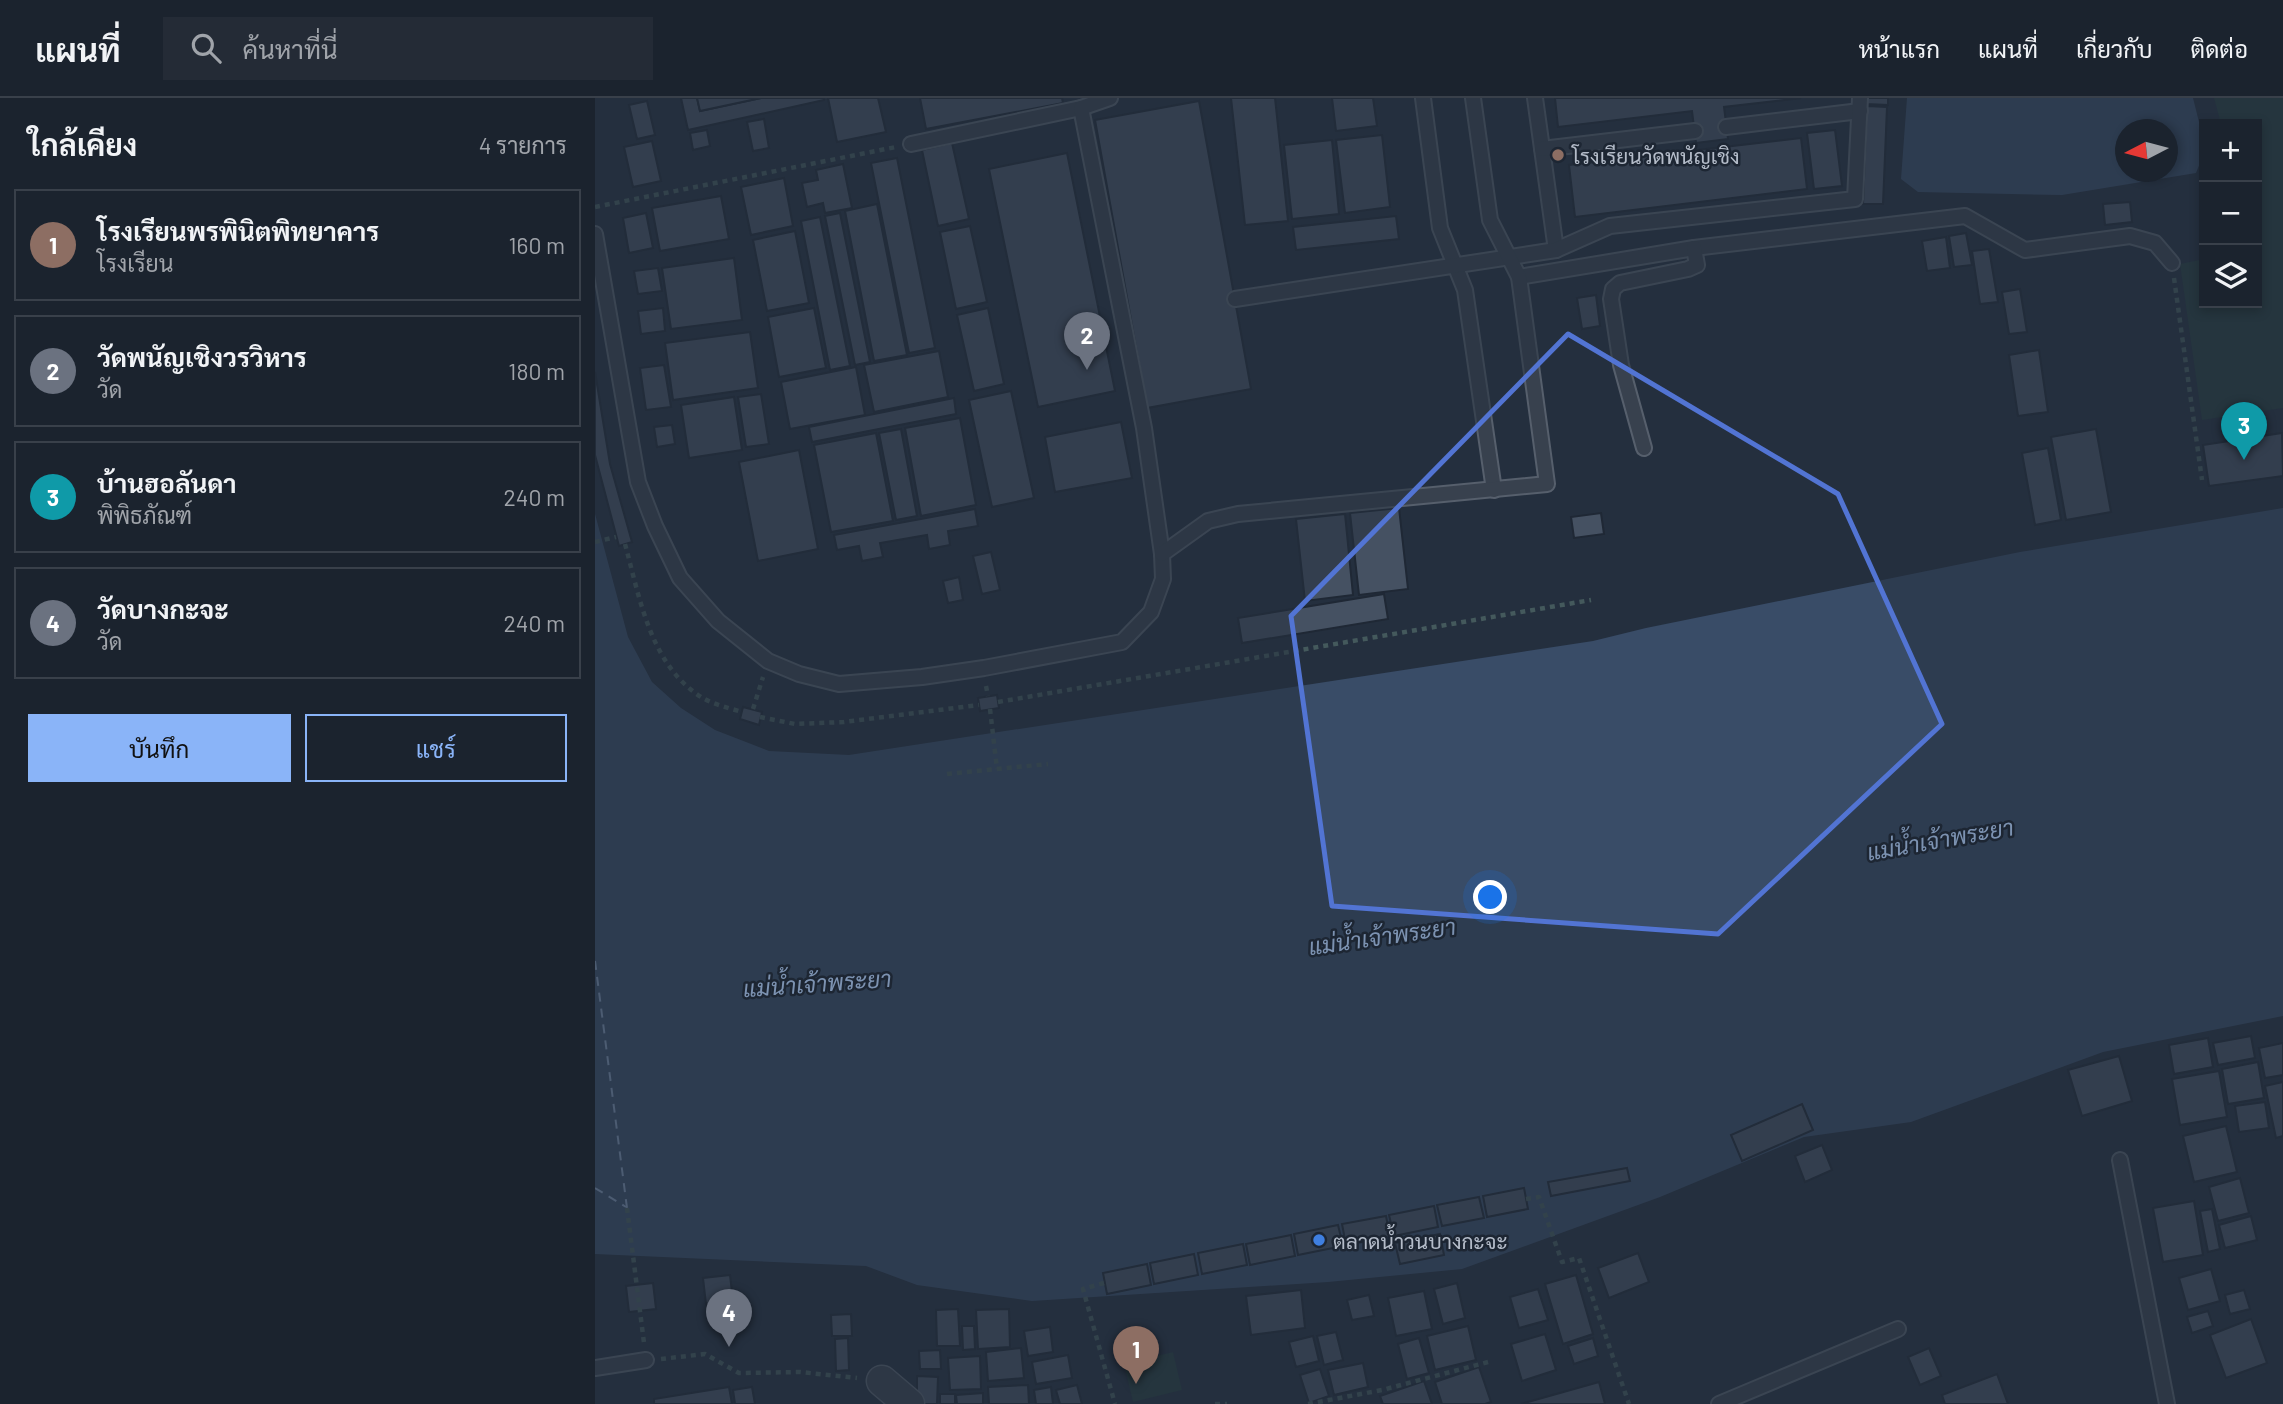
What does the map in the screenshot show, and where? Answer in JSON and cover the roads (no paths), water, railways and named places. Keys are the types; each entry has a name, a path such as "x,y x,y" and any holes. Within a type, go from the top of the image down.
{"street":[{"path":"882,1381 909,1404"}],"lane":[{"path":"911,144 1081,108 1110,98"},
{"path":"1423,98 1440,228 1465,290 1494,490"},
{"path":"1162,554 1208,521 1238,514 1547,484 1519,276 1490,220 1473,98"},
{"path":"1535,98 1556,250"},
{"path":"1235,299 1556,250 1609,226 1855,200 1860,105 1726,127"},
{"path":"595,234 638,482 655,526 680,578 718,621 768,661 799,674 839,684 972,670 1122,642 1151,612 1163,579 1162,554 1127,317 1081,108"},
{"path":"1542,149 1695,131"},
{"path":"1519,276 1694,248 1965,216 2025,250 2130,236 2155,243 2172,263"},
{"path":"1644,448 1621,365 1611,299 1613,289 1620,283 1697,265 1694,248"},
{"path":"2120,1160 2167,1404"},
{"path":"1719,1404 1898,1329"},
{"path":"595,1368 646,1360"}],"water":[{"path":"1907,98 2193,98 2199,122 2199,166 2196,173 2178,176 2178,119 2115,119 2115,182 2141,182 2062,195 1918,192 1901,179"},
{"name":"แม่น้ำเจ้าพระยา","path":"2283,508 2283,1016 2103,1052 1911,1122 1804,1137 1660,1197 1462,1269 1328,1282 1032,1301 917,1285 866,1266 595,1254 595,514 628,637 652,682 681,708 715,730 769,751 849,755 1593,641 2020,552"}],"place":[{"name":"โรงเรียนวัดพนัญเชิง","path":"1558,155"},
{"name":"วัดพนัญเชิงวรวิหาร","path":"1087,370"},
{"name":"บ้านฮอลันดา","path":"2244,460"},
{"name":"ตลาดน้ำวนบางกะจะ","path":"1319,1240"},
{"name":"วัดบางกะจะ","path":"729,1347"},
{"name":"โรงเรียนพรพินิตพิทยาคาร","path":"1136,1384"}]}
